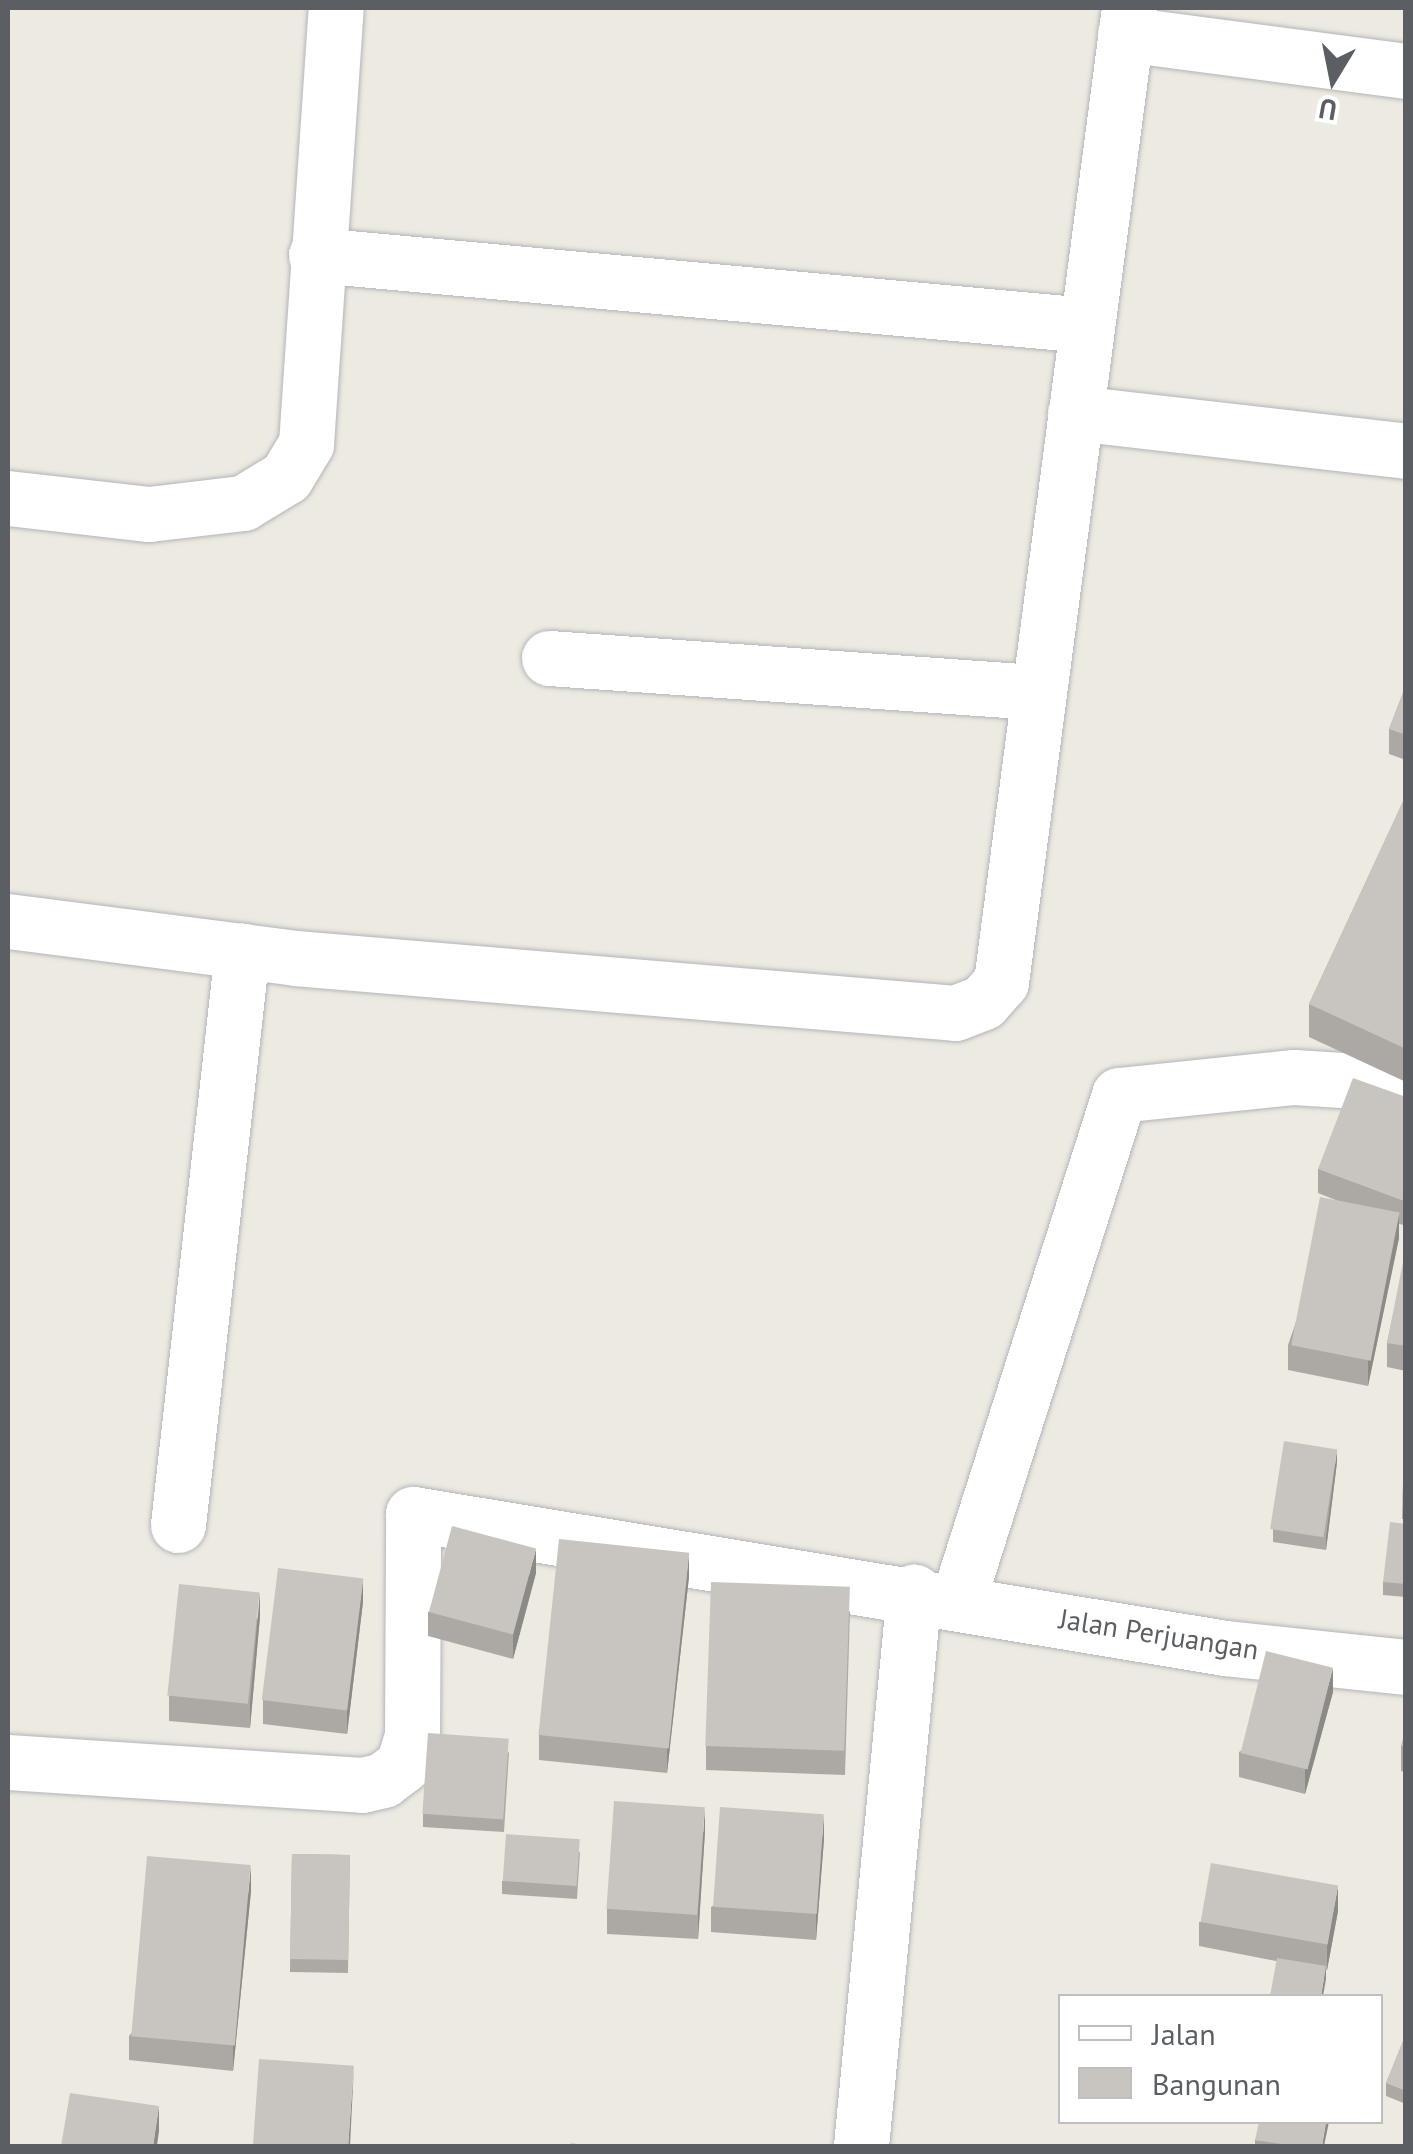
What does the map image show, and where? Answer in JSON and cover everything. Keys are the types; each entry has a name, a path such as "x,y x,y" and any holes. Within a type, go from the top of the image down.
{"street":[{"path":"8,498 149,514 243,503 286,477 306,444 336,8"},
{"path":"8,921 242,952 955,1014 982,1002 1001,982 1127,21 1406,71"},
{"path":"316,255 1086,325"},
{"path":"1074,413 1406,451"},
{"path":"549,658 1036,692"},
{"path":"178,1524 242,952"},
{"path":"861,2146 936,1596 1119,1096 1294,1077 1406,1084"},
{"name":"Jalan Perjuangan","path":"8,1762 362,1786 383,1780 403,1765 412,1736 413,1514 936,1596 1225,1648 1406,1666"}],"building":[{"path":"1406,685 1406,735 1389,729"},
{"path":"1406,795 1406,1049 1309,1004"},
{"path":"1353,1078 1406,1097 1404,1201 1318,1169"},
{"path":"1320,1197 1400,1212 1371,1361 1291,1345"},
{"path":"1406,1257 1406,1346 1387,1343"},
{"path":"1284,1441 1337,1449 1323,1537 1270,1529"},
{"path":"1406,1457 1406,1506 1402,1505"},
{"path":"1390,1522 1406,1524 1406,1584 1383,1582"},
{"path":"452,1526 536,1549 513,1634 429,1612"},
{"path":"559,1539 689,1553 669,1749 538,1735"},
{"path":"278,1568 363,1578 347,1710 262,1700"},
{"path":"711,1582 850,1587 844,1751 705,1746"},
{"path":"179,1584 260,1592 248,1704 167,1695"},
{"path":"1266,1651 1333,1668 1308,1770 1241,1753"},
{"path":"428,1733 509,1739 503,1819 422,1814"},
{"path":"614,1801 705,1807 697,1915 606,1909"},
{"path":"720,1807 824,1814 817,1914 713,1907"},
{"path":"506,1834 580,1839 577,1886 503,1881"},
{"path":"292,1854 350,1855 348,1960 290,1959"},
{"path":"147,1856 251,1865 235,2045 131,2036"},
{"path":"1211,1863 1338,1885 1328,1944 1201,1922"},
{"path":"1277,1958 1326,1966 1321,1994 1270,1994"},
{"path":"1406,2034 1406,2091 1386,2083"},
{"path":"259,2059 354,2066 348,2146 253,2146"},
{"path":"70,2093 159,2106 153,2146 61,2146"},
{"path":"1259,2124 1326,2124 1322,2146 1255,2140"}]}
